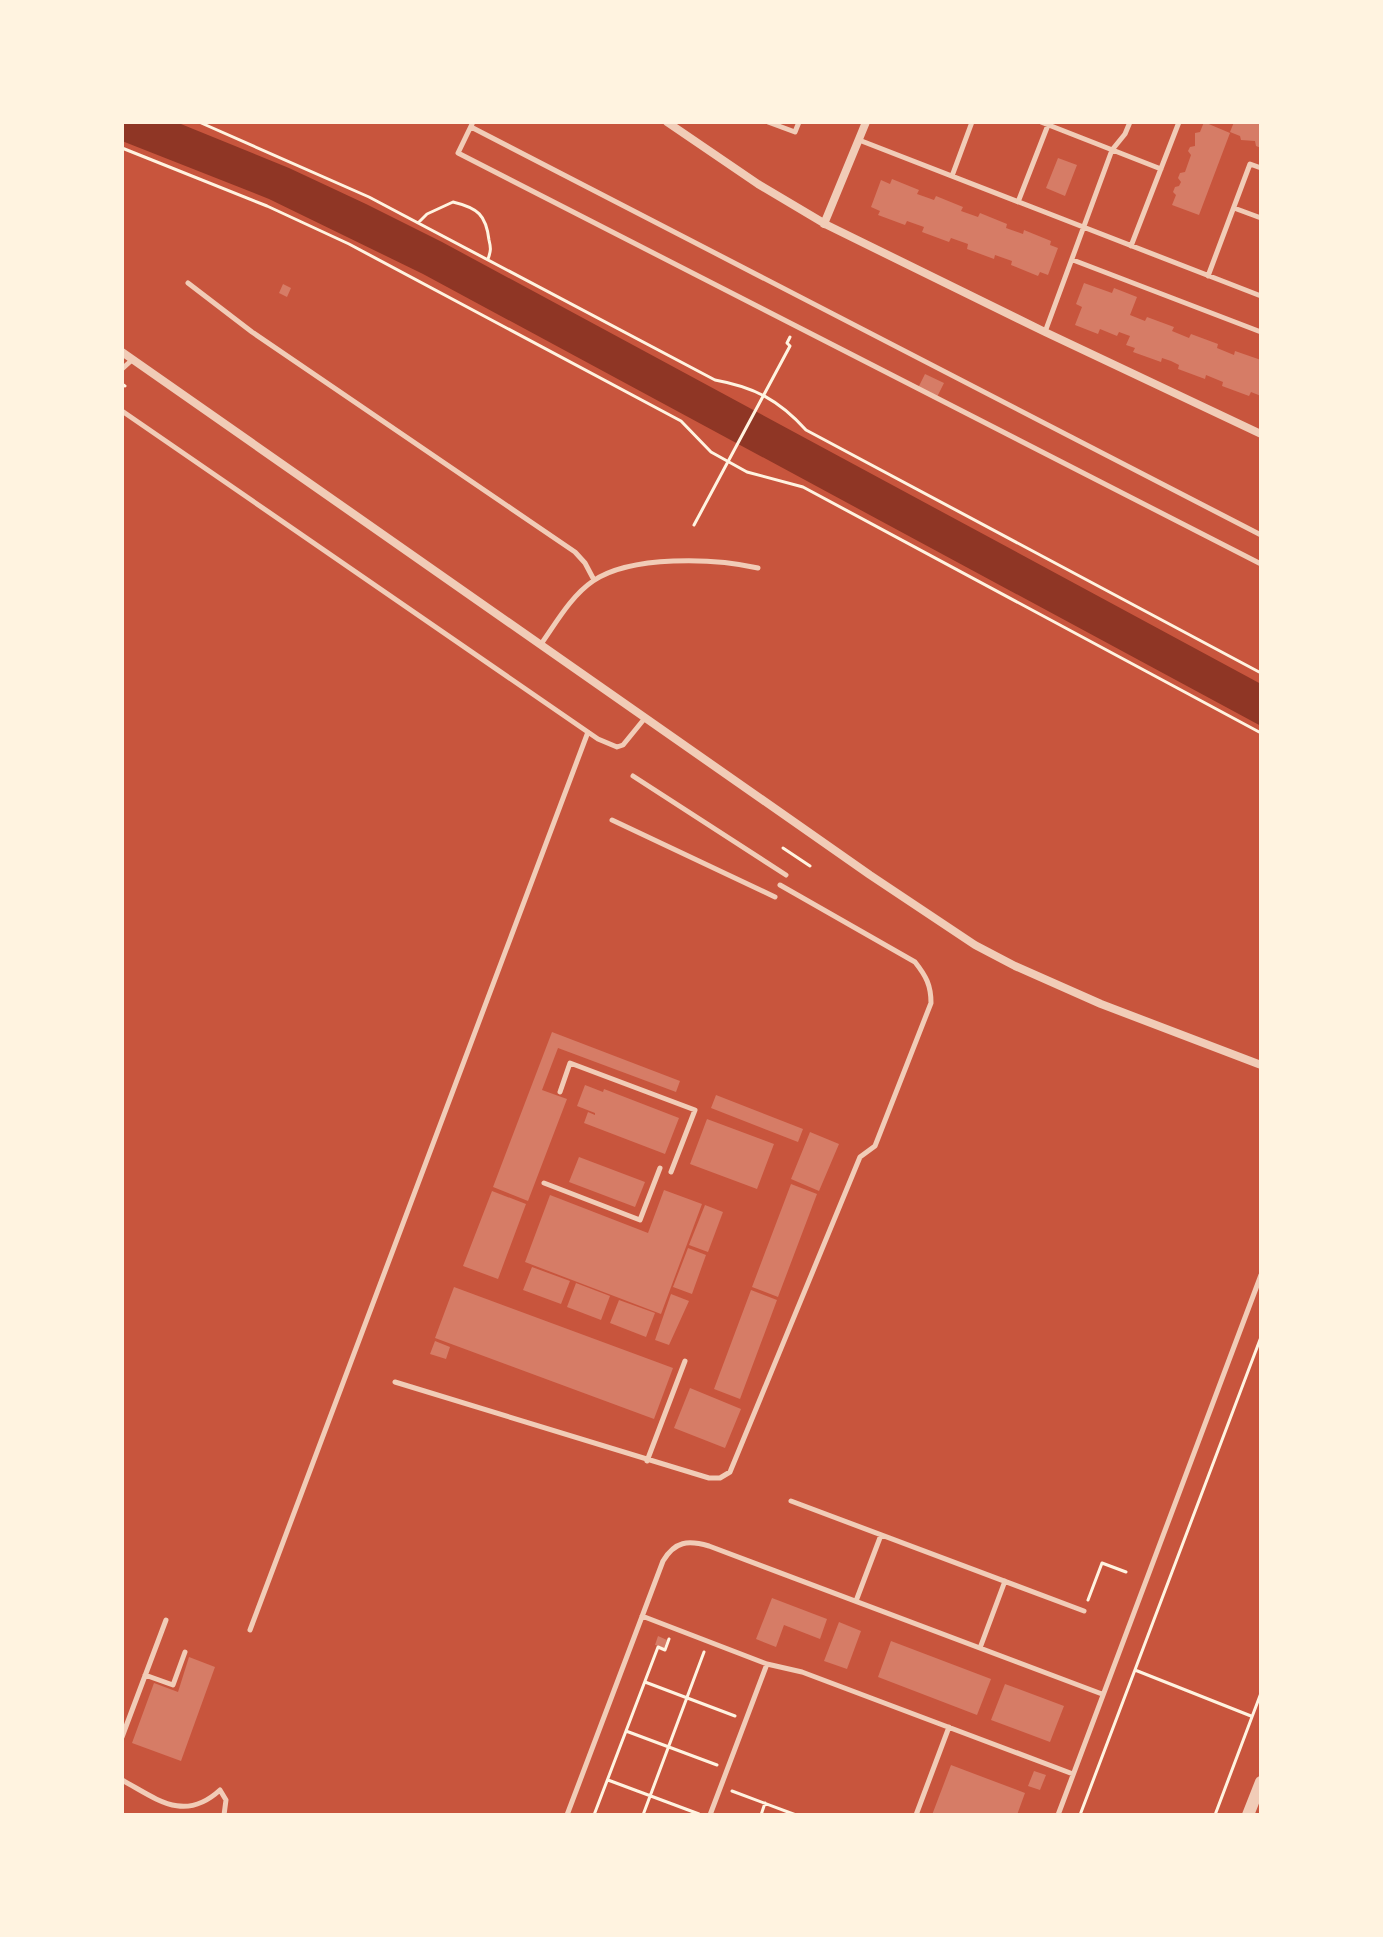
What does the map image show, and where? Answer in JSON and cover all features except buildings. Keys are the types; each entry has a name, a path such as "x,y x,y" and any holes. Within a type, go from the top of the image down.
{"street":[{"path":"667,122 758,184 824,224 1261,434"},
{"path":"824,224 866,122"},
{"path":"122,352 870,875 975,945 1056,985 1261,1065"},
{"path":"1248,1815 1261,1782"}],"lane":[{"path":"768,122 795,132 799,122"},
{"path":"952,176 972,122"},
{"path":"1041,122 1161,169"},
{"path":"1045,332 1112,150 1130,122"},
{"path":"1131,246 1179,122"},
{"path":"1261,535 472,124 458,153 1261,564"},
{"path":"1018,202 1048,125"},
{"path":"859,140 1261,296"},
{"path":"1208,276 1250,164 1261,168"},
{"path":"1234,208 1261,218"},
{"path":"1073,260 1261,332"},
{"path":"188,283 265,341 575,552 594,580"},
{"path":"122,369 133,359"},
{"path":"122,411 608,744 623,745 629,741 646,717"},
{"path":"541,644 581,591 594,580 614,571 690,560 738,563 758,568"},
{"path":"250,1630 588,732"},
{"path":"633,776 786,875"},
{"path":"612,820 775,897"},
{"path":"395,1382 709,1478 720,1478 730,1472 860,1157 875,1146 931,1003 931,988 915,962 780,885"},
{"path":"560,1092 570,1063 695,1110 671,1172"},
{"path":"544,1183 640,1220 660,1168"},
{"path":"1058,1815 1261,1275"},
{"path":"647,1461 685,1361"},
{"path":"791,1501 1084,1611"},
{"path":"856,1601 881,1535"},
{"path":"567,1815 663,1561 676,1545 684,1542 716,1548 1102,1694"},
{"path":"980,1648 1005,1581"},
{"path":"642,1616 767,1664 802,1672 1073,1774"},
{"path":"122,1737 166,1620"},
{"path":"145,1675 173,1685 185,1652"},
{"path":"710,1815 767,1664"},
{"path":"916,1815 949,1727"},
{"path":"122,1780 183,1808 203,1803 220,1790 226,1800 224,1815"}],"path":[{"path":"199,122 291,161 419,222 715,380 744,385 786,407 806,430 1261,673"},
{"path":"122,148 241,195 349,244 681,421 711,452 747,472 803,487 1261,733"},
{"path":"419,222 441,206 453,202 482,216 491,248 488,259"},
{"path":"694,525 790,346"},
{"path":"783,848 810,866"},
{"path":"1080,1815 1261,1337"},
{"path":"1084,1611 1102,1563 1126,1572"},
{"path":"594,1815 658,1647 665,1650 669,1639"},
{"path":"643,1815 704,1653"},
{"path":"1135,1670 1252,1717"},
{"path":"644,1682 727,1714"},
{"path":"1215,1815 1261,1693"},
{"path":"626,1731 709,1762"},
{"path":"608,1779 702,1815"},
{"path":"721,1787 796,1815"},
{"path":"761,1815 765,1803"}],"shaded area":[{"path":"122,122 176,122 289,168 442,242 1261,684 1261,726 423,274 269,199 122,141"}]}
